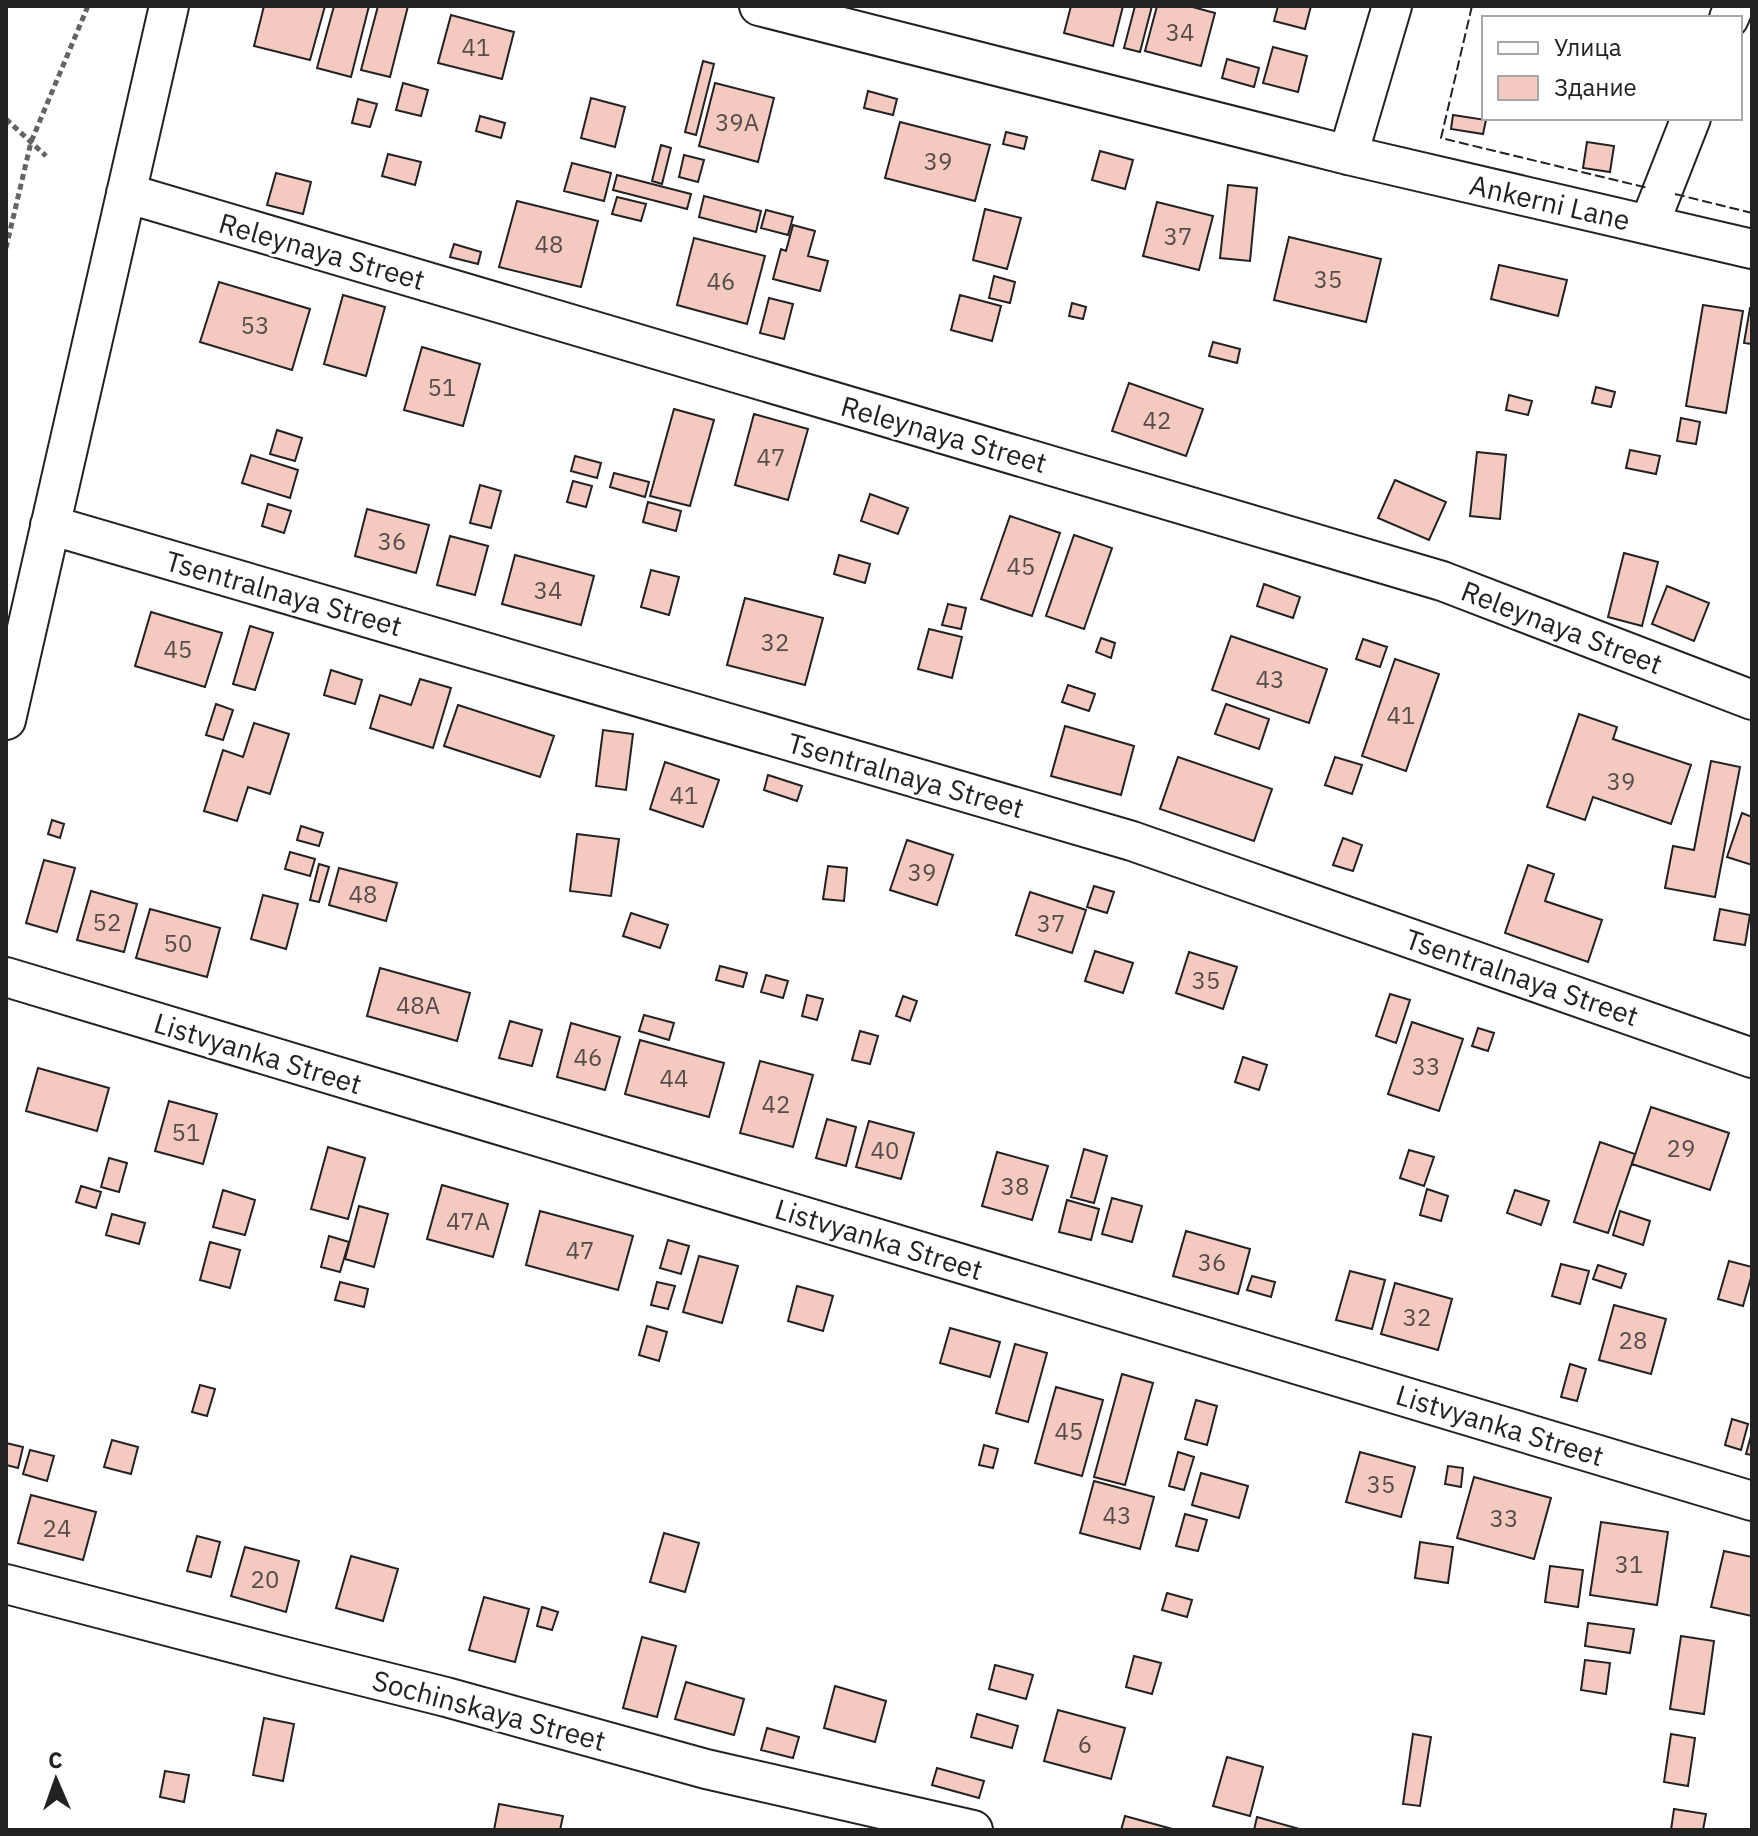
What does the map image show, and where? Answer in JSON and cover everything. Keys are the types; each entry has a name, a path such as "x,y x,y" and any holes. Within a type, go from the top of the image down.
{"street":[{"path":"6,720 169,6"},
{"name":"Ankerni Lane","path":"759,6 1348,155 1752,249"},
{"path":"1348,155 1392,6"},
{"path":"1649,225 1690,120"},
{"name":"Releynaya Street","path":"126,193 1442,581 1752,700"},
{"name":"Tsentralnaya Street","path":"50,525 1132,841 1752,1058"},
{"name":"Listvyanka Street","path":"6,977 1752,1501"},
{"name":"Sochinskaya Street","path":"6,1584 446,1697 706,1769 973,1830"}],"path":[{"path":"6,248 31,142 88,6"},
{"path":"6,119 46,156"}],"building":[{"path":"264,6 325,6 310,60 254,46"},
{"path":"334,6 369,6 351,77 317,68"},
{"path":"378,6 408,6 390,77 361,70"},
{"path":"1071,6 1123,6 1113,46 1064,33"},
{"path":"1135,6 1152,6 1140,52 1124,48"},
{"path":"1157,6 1189,6 1215,13 1201,66 1145,51"},
{"path":"1278,6 1311,6 1305,29 1274,21"},
{"path":"451,15 514,32 502,79 438,63"},
{"path":"1273,47 1307,56 1298,92 1263,83"},
{"path":"1227,59 1259,68 1254,87 1222,78"},
{"path":"703,61 714,64 696,135 685,132"},
{"path":"403,83 428,90 421,116 396,110"},
{"path":"715,83 774,98 758,162 699,146"},
{"path":"868,91 897,99 893,115 864,108"},
{"path":"591,98 625,107 615,147 581,138"},
{"path":"358,99 377,104 370,127 352,123"},
{"path":"1453,115 1486,120 1483,134 1451,129"},
{"path":"480,116 505,123 501,138 476,131"},
{"path":"900,122 990,145 975,201 885,178"},
{"path":"1006,132 1027,137 1024,149 1003,144"},
{"path":"1587,142 1614,146 1610,172 1583,168"},
{"path":"661,145 671,148 662,184 652,181"},
{"path":"1100,151 1133,160 1125,189 1092,180"},
{"path":"388,154 421,162 415,185 382,176"},
{"path":"684,155 704,160 698,182 679,177"},
{"path":"572,163 611,173 604,201 564,191"},
{"path":"276,173 311,182 303,214 267,205"},
{"path":"617,175 691,194 687,209 613,190"},
{"path":"1228,185 1257,188 1250,261 1220,258"},
{"path":"704,196 761,211 756,232 699,217"},
{"path":"617,197 646,204 641,221 612,214"},
{"path":"517,201 598,221 581,287 499,267"},
{"path":"1157,202 1213,216 1199,270 1143,256"},
{"path":"985,209 1021,218 1007,269 973,260"},
{"path":"766,210 793,217 788,235 761,228"},
{"path":"793,225 815,231 808,256 828,261 820,291 773,279 781,249 786,251"},
{"path":"1289,237 1381,259 1366,322 1274,300"},
{"path":"694,238 765,256 747,324 677,305"},
{"path":"454,244 481,252 478,264 450,257"},
{"path":"1499,265 1567,280 1558,316 1491,299"},
{"path":"994,276 1015,282 1010,303 989,298"},
{"path":"219,282 310,309 292,370 200,342"},
{"path":"343,295 385,307 366,376 324,364"},
{"path":"960,295 1001,306 992,341 951,330"},
{"path":"769,298 793,304 784,339 760,333"},
{"path":"1072,303 1086,307 1083,319 1069,316"},
{"path":"1703,305 1743,311 1726,413 1686,406"},
{"path":"1752,308 1752,344 1744,343"},
{"path":"1213,342 1240,349 1237,363 1209,356"},
{"path":"422,347 480,364 463,426 404,410"},
{"path":"1129,383 1203,409 1186,456 1112,431"},
{"path":"1596,387 1615,392 1611,407 1592,403"},
{"path":"1509,395 1532,401 1528,415 1506,410"},
{"path":"674,409 714,420 690,506 650,496"},
{"path":"754,414 808,429 788,500 735,485"},
{"path":"1681,418 1700,422 1696,444 1677,441"},
{"path":"277,430 302,438 295,461 270,454"},
{"path":"1630,450 1660,456 1656,474 1626,468"},
{"path":"1477,452 1506,455 1500,519 1470,516"},
{"path":"251,455 298,470 290,498 242,483"},
{"path":"575,456 601,463 597,478 571,471"},
{"path":"614,473 649,482 645,497 610,487"},
{"path":"1395,480 1446,502 1429,540 1378,518"},
{"path":"573,481 592,486 586,507 567,502"},
{"path":"480,485 501,491 491,528 470,523"},
{"path":"870,494 908,508 898,534 861,521"},
{"path":"648,502 681,511 676,531 643,522"},
{"path":"268,504 291,511 284,533 262,526"},
{"path":"367,509 429,525 416,573 355,556"},
{"path":"1010,516 1060,533 1032,616 981,599"},
{"path":"1074,535 1112,548 1084,629 1046,616"},
{"path":"450,536 488,546 475,595 437,585"},
{"path":"1624,553 1658,562 1642,626 1608,617"},
{"path":"515,555 594,576 581,625 502,604"},
{"path":"839,555 870,564 865,583 834,574"},
{"path":"651,570 679,577 669,615 641,607"},
{"path":"1264,584 1300,597 1293,618 1257,606"},
{"path":"1667,586 1709,603 1694,641 1652,624"},
{"path":"745,598 823,618 805,685 727,665"},
{"path":"948,604 966,608 961,629 942,625"},
{"path":"151,612 222,633 205,687 135,666"},
{"path":"250,626 273,633 255,690 233,684"},
{"path":"929,629 962,637 952,678 918,669"},
{"path":"1231,636 1327,669 1309,723 1212,690"},
{"path":"1101,638 1115,643 1111,658 1096,652"},
{"path":"1363,639 1387,647 1380,667 1356,659"},
{"path":"1395,659 1439,674 1406,771 1362,756"},
{"path":"331,670 362,680 355,704 324,695"},
{"path":"420,679 451,688 433,748 370,728 380,695 411,705"},
{"path":"1068,685 1095,694 1089,711 1062,702"},
{"path":"216,704 233,710 223,740 206,735"},
{"path":"1226,704 1269,719 1259,749 1215,734"},
{"path":"458,705 554,736 540,777 444,746"},
{"path":"1579,714 1617,727 1613,739 1691,765 1671,824 1593,797 1585,820 1547,807"},
{"path":"254,723 289,734 270,794 248,787 237,821 204,811 223,750 243,757"},
{"path":"1065,726 1134,746 1121,795 1051,776"},
{"path":"603,730 633,734 626,790 596,786"},
{"path":"1178,757 1272,789 1254,841 1160,809"},
{"path":"1335,757 1362,765 1352,794 1325,785"},
{"path":"1711,761 1740,767 1715,897 1665,888 1673,846 1694,850"},
{"path":"665,762 719,780 703,827 650,809"},
{"path":"768,775 802,786 797,801 764,790"},
{"path":"1742,813 1752,817 1752,865 1727,857"},
{"path":"52,820 64,824 60,838 48,834"},
{"path":"301,826 323,833 319,846 297,840"},
{"path":"577,834 619,839 611,896 570,891"},
{"path":"1343,838 1362,845 1353,871 1333,865"},
{"path":"907,840 953,855 937,905 890,890"},
{"path":"290,852 315,859 310,876 285,869"},
{"path":"44,860 75,868 57,932 26,923"},
{"path":"319,864 329,867 319,902 310,900"},
{"path":"1528,865 1554,874 1545,901 1602,920 1588,962 1505,933"},
{"path":"828,866 847,868 844,901 823,899"},
{"path":"339,868 397,883 386,921 329,905"},
{"path":"1094,886 1114,892 1107,913 1087,907"},
{"path":"91,891 137,904 124,952 77,940"},
{"path":"1030,892 1086,910 1072,953 1016,935"},
{"path":"263,895 298,904 286,949 251,939"},
{"path":"150,909 220,928 207,977 136,958"},
{"path":"1720,909 1750,915 1745,945 1714,940"},
{"path":"631,913 668,925 660,948 623,936"},
{"path":"1095,951 1133,963 1123,993 1085,981"},
{"path":"1189,952 1237,967 1223,1009 1176,993"},
{"path":"720,966 747,973 743,987 716,980"},
{"path":"380,968 470,993 457,1041 367,1016"},
{"path":"766,975 788,981 783,998 761,992"},
{"path":"1390,994 1410,1000 1396,1043 1376,1036"},
{"path":"807,995 823,999 817,1020 802,1016"},
{"path":"903,996 917,1001 910,1021 896,1016"},
{"path":"644,1015 674,1023 669,1040 639,1031"},
{"path":"510,1021 542,1030 532,1066 499,1058"},
{"path":"1412,1022 1463,1039 1439,1111 1388,1094"},
{"path":"571,1023 620,1037 605,1090 557,1077"},
{"path":"1478,1028 1494,1033 1488,1051 1472,1046"},
{"path":"860,1031 878,1036 870,1064 852,1060"},
{"path":"640,1040 724,1063 709,1117 625,1094"},
{"path":"1243,1057 1267,1065 1259,1090 1235,1082"},
{"path":"760,1061 813,1075 793,1147 740,1133"},
{"path":"38,1068 109,1088 97,1131 26,1111"},
{"path":"169,1101 217,1114 203,1164 155,1151"},
{"path":"1651,1107 1729,1133 1710,1190 1632,1164"},
{"path":"827,1119 856,1127 846,1166 816,1158"},
{"path":"869,1121 914,1133 901,1179 856,1167"},
{"path":"1600,1142 1635,1154 1608,1233 1574,1222"},
{"path":"328,1147 365,1158 348,1219 311,1209"},
{"path":"1084,1149 1107,1156 1094,1203 1071,1197"},
{"path":"1409,1150 1434,1157 1424,1186 1400,1178"},
{"path":"997,1152 1048,1166 1032,1220 982,1206"},
{"path":"109,1158 127,1163 119,1192 101,1187"},
{"path":"442,1185 508,1204 493,1257 427,1239"},
{"path":"81,1186 101,1192 96,1208 76,1202"},
{"path":"1427,1189 1448,1196 1441,1221 1420,1215"},
{"path":"223,1190 255,1200 245,1235 213,1227"},
{"path":"1515,1190 1549,1201 1541,1225 1507,1213"},
{"path":"1112,1198 1142,1206 1132,1242 1102,1234"},
{"path":"1067,1200 1099,1209 1091,1240 1059,1232"},
{"path":"359,1206 388,1214 374,1267 345,1259"},
{"path":"540,1211 633,1236 618,1290 526,1265"},
{"path":"1620,1211 1650,1221 1643,1245 1613,1235"},
{"path":"112,1214 145,1223 139,1244 106,1235"},
{"path":"1186,1231 1250,1249 1238,1294 1173,1276"},
{"path":"329,1236 349,1242 340,1272 321,1267"},
{"path":"668,1240 689,1246 681,1274 660,1268"},
{"path":"210,1242 240,1250 230,1288 200,1280"},
{"path":"699,1256 738,1266 722,1323 683,1312"},
{"path":"1729,1261 1752,1267 1743,1306 1718,1299"},
{"path":"1561,1264 1589,1271 1580,1304 1552,1296"},
{"path":"1598,1265 1626,1274 1621,1288 1593,1279"},
{"path":"1350,1271 1385,1280 1372,1329 1336,1320"},
{"path":"1252,1276 1275,1282 1271,1297 1247,1290"},
{"path":"340,1282 368,1289 364,1307 335,1300"},
{"path":"657,1282 675,1286 668,1309 651,1305"},
{"path":"1395,1283 1452,1299 1438,1350 1381,1334"},
{"path":"797,1286 833,1296 823,1331 788,1321"},
{"path":"1614,1305 1666,1319 1651,1374 1599,1360"},
{"path":"647,1326 667,1332 659,1361 639,1355"},
{"path":"950,1328 1000,1342 990,1377 940,1363"},
{"path":"1015,1344 1047,1353 1028,1422 996,1413"},
{"path":"1570,1364 1586,1369 1577,1401 1561,1397"},
{"path":"1122,1374 1153,1383 1125,1485 1094,1477"},
{"path":"200,1385 215,1389 207,1416 192,1412"},
{"path":"1056,1387 1103,1400 1082,1476 1035,1463"},
{"path":"1196,1400 1217,1406 1207,1445 1185,1439"},
{"path":"1732,1419 1748,1424 1741,1450 1725,1445"},
{"path":"1752,1432 1752,1455 1746,1454"},
{"path":"112,1440 138,1447 131,1474 104,1467"},
{"path":"6,1443 23,1447 18,1468 6,1465"},
{"path":"984,1445 998,1449 993,1468 979,1465"},
{"path":"30,1450 54,1456 47,1481 23,1474"},
{"path":"1178,1452 1194,1457 1184,1490 1169,1486"},
{"path":"1360,1452 1415,1467 1401,1517 1346,1502"},
{"path":"1448,1466 1463,1468 1461,1487 1445,1484"},
{"path":"1201,1473 1248,1486 1239,1518 1192,1505"},
{"path":"1474,1477 1551,1498 1534,1559 1457,1538"},
{"path":"1094,1481 1154,1497 1140,1549 1080,1533"},
{"path":"31,1495 96,1512 83,1560 18,1543"},
{"path":"1185,1514 1207,1520 1198,1551 1176,1546"},
{"path":"1601,1522 1668,1532 1657,1605 1590,1595"},
{"path":"664,1533 699,1543 685,1592 650,1582"},
{"path":"197,1536 220,1542 211,1577 187,1571"},
{"path":"1420,1542 1453,1547 1448,1583 1415,1578"},
{"path":"245,1547 299,1561 286,1612 231,1596"},
{"path":"1724,1551 1752,1557 1752,1616 1711,1607"},
{"path":"351,1556 398,1569 383,1621 336,1608"},
{"path":"1550,1566 1583,1570 1578,1607 1545,1602"},
{"path":"1167,1593 1192,1600 1187,1617 1162,1610"},
{"path":"484,1597 529,1609 515,1662 469,1650"},
{"path":"542,1607 558,1612 552,1630 537,1626"},
{"path":"1588,1623 1634,1629 1630,1653 1585,1646"},
{"path":"1681,1636 1714,1641 1704,1714 1670,1709"},
{"path":"642,1637 676,1646 657,1717 623,1708"},
{"path":"1134,1656 1161,1663 1152,1694 1126,1687"},
{"path":"1585,1660 1610,1663 1606,1694 1581,1690"},
{"path":"995,1665 1033,1675 1026,1699 989,1689"},
{"path":"686,1682 744,1699 734,1735 675,1719"},
{"path":"835,1686 886,1701 875,1742 824,1728"},
{"path":"1058,1710 1125,1728 1111,1779 1044,1761"},
{"path":"977,1714 1018,1726 1012,1748 971,1737"},
{"path":"264,1718 294,1724 283,1781 253,1775"},
{"path":"767,1728 799,1737 793,1758 761,1750"},
{"path":"1413,1734 1431,1737 1420,1806 1403,1804"},
{"path":"1671,1734 1695,1738 1688,1786 1664,1782"},
{"path":"1227,1757 1263,1767 1250,1816 1213,1806"},
{"path":"937,1768 984,1781 979,1798 932,1785"},
{"path":"165,1771 189,1775 184,1802 160,1797"},
{"path":"499,1804 563,1816 560,1830 494,1830"},
{"path":"1674,1809 1706,1814 1703,1830 1671,1830"},
{"path":"1125,1816 1176,1830 1121,1830"},
{"path":"1257,1817 1303,1830 1254,1830"}],"fence":[{"path":"1472,6 1441,138 1648,188"},
{"path":"1675,194 1752,213"}]}
